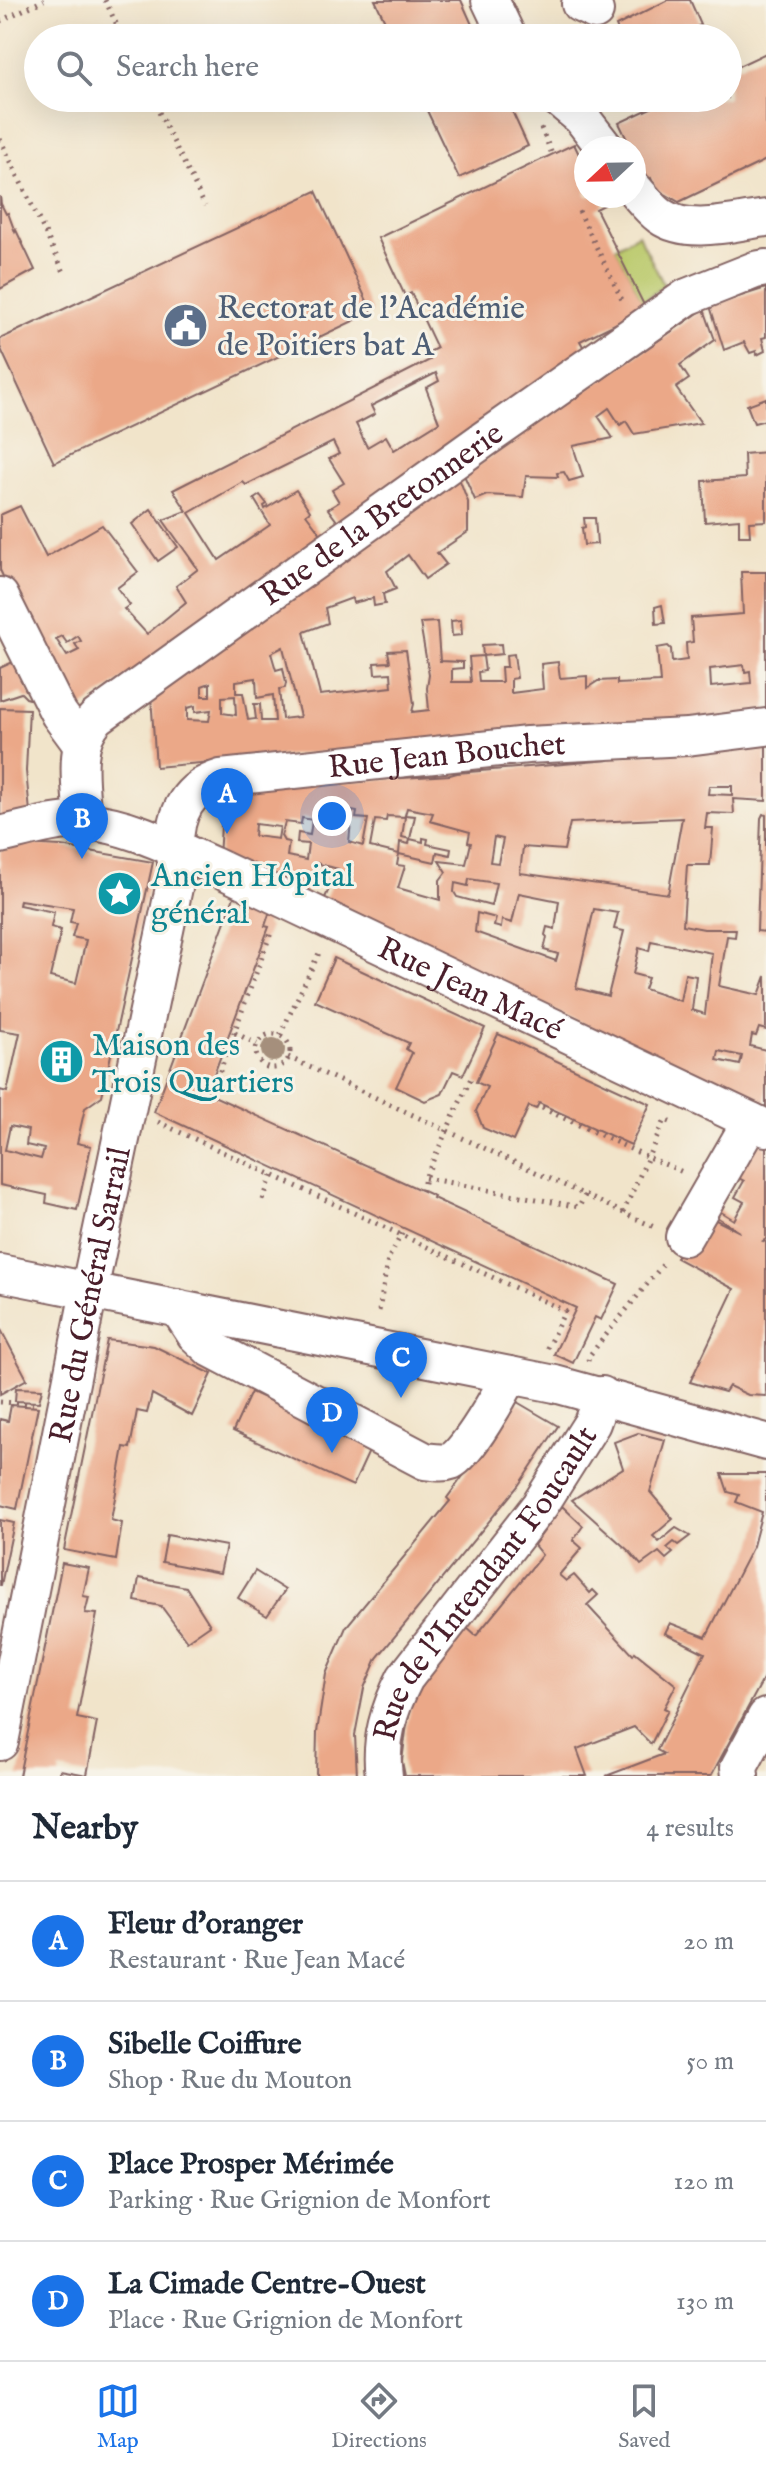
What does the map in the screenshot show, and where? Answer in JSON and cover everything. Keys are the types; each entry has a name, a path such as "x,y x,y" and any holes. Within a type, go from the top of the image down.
{"street":[{"path":"490,0 501,24"},
{"path":"575,112 596,136"},
{"path":"646,201 662,218 674,223 702,226 766,218"},
{"name":"Rue de la Bretonnerie","path":"81,744 87,729 97,717 687,297 766,268"},
{"path":"0,596 59,714 81,744 83,821"},
{"name":"Rue Jean Bouchet","path":"174,848 178,821 191,794 205,783 221,778 527,745 687,737 766,727"},
{"name":"Rue Jean Macé","path":"0,835 83,821 123,828 174,848 758,1125"},
{"name":"Rue du Général Sarrail","path":"0,1742 89,1291 176,878 178,865 174,848"},
{"path":"673,1234 758,1125"},
{"path":"0,1273 555,1384 766,1442"},
{"path":"178,1308 195,1334 210,1348 425,1461 440,1463 452,1460 463,1451 502,1393 510,1375"},
{"name":"Rue de l'Intendant Foucault","path":"384,1776 386,1725 392,1703 405,1678 540,1505 592,1423 602,1395"},
{"path":"740,1776 739,1767 766,1717"}],"path":[{"path":"0,21 44,0"},
{"path":"105,0 116,24"},
{"path":"159,112 205,206"},
{"path":"0,139 65,274"},
{"path":"579,211 619,293"},
{"path":"217,1079 270,936"},
{"path":"280,1035 314,963"},
{"path":"235,1033 257,1044"},
{"path":"257,1044 269,1034 280,1035 287,1042 288,1057"},
{"path":"257,1044 258,1059 266,1066 276,1067 288,1057"},
{"path":"288,1057 673,1234 589,1356 586,1369 560,1363 555,1384"},
{"path":"422,1191 425,1178 471,1078"},
{"path":"542,1108 695,1178"},
{"path":"623,1213 665,1120 677,1125"},
{"path":"161,1124 565,1311 549,1343"},
{"path":"263,1200 272,1175"},
{"path":"425,1178 579,1207 585,1195"},
{"path":"379,1311 388,1259 402,1233"}],"green space":[{"path":"638,234 664,285 642,302 615,248"}],"building":[{"path":"375,0 461,0 472,24 386,24"},
{"path":"668,0 690,0 701,24 620,24"},
{"path":"766,53 766,160 679,202 655,188 651,178 647,181 646,136 625,136 619,123 642,112 742,112 742,64"},
{"path":"428,112 512,112 528,146 459,178"},
{"path":"574,144 574,208 598,208 646,309 580,341 586,352 340,525 328,509 339,502 332,490 344,483 329,459 339,454 333,442 246,485 243,482 189,513 219,560 270,525 254,499 260,495 267,504 265,509 296,490 310,511 306,514 324,538 73,714 35,645 0,570 0,515 20,506 46,557 102,525 138,572 117,588 130,605 124,609 147,634 186,602 176,586 198,569 163,520 187,511 173,490 430,360 427,353 437,348 411,293 405,296 378,238","holes":["436,373 439,381 426,388 439,422 394,450 386,436 367,447 356,424 375,414 371,406","62,636 67,643 78,636 81,641 75,644 79,650 67,656 56,639"]},
{"name":"Rectorat de l'Académie de Poitiers bat A","path":"316,191 372,312 54,463 0,347 0,339"},
{"path":"0,196 1,204 35,270 0,289"},
{"path":"766,288 766,337 762,338 765,351 757,355 756,351 750,353 744,342 724,350 710,306"},
{"path":"704,309 715,340 680,365 689,379 676,388 701,423 634,434 626,421 620,425 609,408 598,416 613,438 573,446 583,477 569,481 564,472 557,473 558,477 526,476 523,497 487,495 475,500 464,475"},
{"path":"766,398 766,420 754,423 747,405"},
{"path":"766,452 766,521 749,522 750,536 739,536 739,519 705,522 703,481 745,478 744,454"},
{"path":"459,478 468,502 468,532 437,553 446,564 425,579 408,555 387,571 396,589 383,594 385,604 374,606 373,598 353,603 352,598 325,608 328,623 304,632 320,695 392,687 391,673 375,674 374,663 390,662 388,651 406,650 414,704 412,712 429,710 429,675 420,623 437,622 440,661 463,662 463,668 452,669 452,682 471,682 469,657 483,656 485,671 478,672 479,682 502,682 501,667 507,667 506,655 514,654 517,678 511,679 511,693 543,689 541,664 558,662 560,678 587,676 587,688 598,681 617,680 617,684 660,682 657,648 668,646 672,662 687,660 686,643 693,642 691,618 743,614 741,572 766,572 766,713 156,767 151,696","holes":["283,647 300,717 282,719 279,689 285,688 286,683 283,668 276,670 271,653","744,665 745,672 750,671 751,683 711,687 710,669","256,678 257,698 273,695 275,721 261,721 260,704 254,704 256,719 248,720 243,693 236,693 236,681","210,683 210,696 202,696 202,686","235,696 236,715 222,713 222,697","195,706 195,712 211,710 209,721 187,720 187,708"]},
{"path":"151,509 178,547 158,561 132,524"},
{"path":"584,518 595,518 597,544 584,545"},
{"path":"662,605 665,623 656,624 655,607"},
{"path":"461,620 462,635 452,636 451,621"},
{"path":"501,644 502,654 483,656 482,645"},
{"path":"15,661 33,700 21,693 0,700 0,668"},
{"path":"0,708 29,709 26,771 30,812 0,819"},
{"path":"766,742 766,801 733,799 734,814 707,813 705,828 713,828 710,865 687,865 683,925 704,929 736,929 735,937 727,936 719,986 759,995 766,976 766,1030 759,1028 756,1036 752,1035 750,1046 766,1050 766,1112 324,900 338,869 316,863 306,893 219,857 223,794 308,784 609,760 610,757","holes":["709,786 732,786 732,795 708,794","407,808 433,813 430,821 470,832 466,864 439,861 446,872 440,880 440,900 398,888 405,866 397,865 399,854 370,847 375,820 386,821 387,816 405,817 402,837 410,839 415,816 405,815","352,811 357,812 356,818 368,819 363,846 349,842","302,818 312,820 310,835 298,833 297,843 308,844 306,860 287,856 289,842 281,836 285,822 301,824","682,818 668,894 520,873 523,847 564,850 570,823","255,824 280,827 278,839 254,836","494,837 503,839 498,863 490,862","469,879 496,883 491,906 457,897 455,883 468,886","519,893 559,901 555,929 547,927 544,950 558,954 556,961 475,932 477,913 496,918 494,926 501,928 502,920 512,923","594,909 618,913 614,929 624,931 608,996 576,988","651,941 712,953 705,1014 692,1010 696,976 685,974 680,1001 644,989 648,978 633,974 639,948 649,951","719,1051 742,1056 740,1065 717,1060"]},
{"path":"763,814 766,815 766,932 757,931"},
{"path":"423,838 428,839 427,844 451,849 450,855 437,852 435,862 399,854 400,842 409,844 410,839 423,842"},
{"path":"25,844 61,846 153,862 102,1096 85,1108 77,1143 91,1146 77,1210 46,1203 47,1195 0,1185 0,1090 7,1092 20,1033 0,1030 0,850","holes":["20,900 73,908 70,922 76,923 72,937 86,940 76,983 50,977 61,930 51,927 54,912 19,905","10,1126 28,1130 26,1145 44,1149 41,1159 5,1150"]},
{"name":"Ancien Hôpital général","path":"237,889 272,905 265,926 269,927 207,1093 618,1284 601,1320 595,1317 573,1363 554,1354 576,1308 154,1112"},
{"path":"334,958 485,1028 463,1075 453,1071 442,1094 425,1101 396,1087 412,1053 406,1049 409,1043 315,1001"},
{"path":"498,1034 650,1104 631,1145 539,1103 536,1109 529,1106 513,1141 483,1128 476,1111 487,1087 476,1082"},
{"path":"759,1142 766,1146 766,1239 763,1241 766,1242 766,1396 748,1395 729,1386 725,1392 690,1382 734,1289 676,1258 706,1215 740,1232 709,1212 713,1207 734,1220 744,1202 735,1197 744,1181 735,1176"},
{"path":"0,1328 27,1379 0,1394"},
{"path":"107,1340 154,1346 212,1374 192,1416 152,1394 147,1413 137,1411 130,1448 124,1447 111,1520 122,1523 116,1560 64,1550"},
{"path":"16,1388 42,1389 39,1402 15,1401"},
{"path":"251,1392 371,1447 353,1486 233,1431"},
{"path":"517,1402 558,1426 518,1486 377,1658 364,1688 355,1735 357,1776 316,1776 317,1732 326,1674 346,1627 450,1501 447,1498"},
{"path":"11,1405 38,1407 17,1509 0,1505 0,1419 8,1421"},
{"path":"638,1433 665,1440 650,1492 673,1519 653,1536 659,1542 676,1528 690,1536 678,1545 674,1542 667,1548 673,1553 666,1559 659,1552 641,1565 572,1500 623,1468 614,1442"},
{"path":"722,1474 766,1474 766,1674 711,1776 606,1776 664,1754 657,1750 705,1653 665,1633 670,1623 706,1637 753,1546 762,1512 736,1502 739,1495 728,1492"},
{"path":"562,1506 583,1526 573,1540 582,1548 559,1575 566,1581 574,1575 590,1593 593,1590 598,1595 587,1605 633,1655 635,1652 676,1685 651,1744 634,1727 577,1749 587,1776 405,1776 402,1761 406,1731 411,1705 418,1692 466,1627 476,1636 542,1555 534,1545"},
{"path":"0,1520 14,1523 1,1585 0,1585"},
{"path":"167,1535 226,1546 220,1573 162,1562"},
{"path":"62,1563 89,1568 83,1596 89,1597 85,1613 97,1614 77,1718 97,1722 87,1775 60,1770 59,1776 19,1776"},
{"path":"255,1571 285,1590 267,1616 238,1598"},
{"path":"139,1578 186,1587 210,1625 187,1641 161,1606 135,1601"}],"place":[{"name":"Rectorat de l'Académie de Poitiers bat A","path":"186,325"},
{"name":"Fleur d'oranger","path":"227,834"},
{"name":"Sibelle Coiffure","path":"82,859"},
{"name":"Ancien Hôpital général","path":"120,893"},
{"name":"Maison des Trois Quartiers","path":"61,1062"},
{"name":"Place Prosper Mérimée","path":"401,1398"},
{"name":"La Cimade Centre-Ouest","path":"332,1453"}]}
